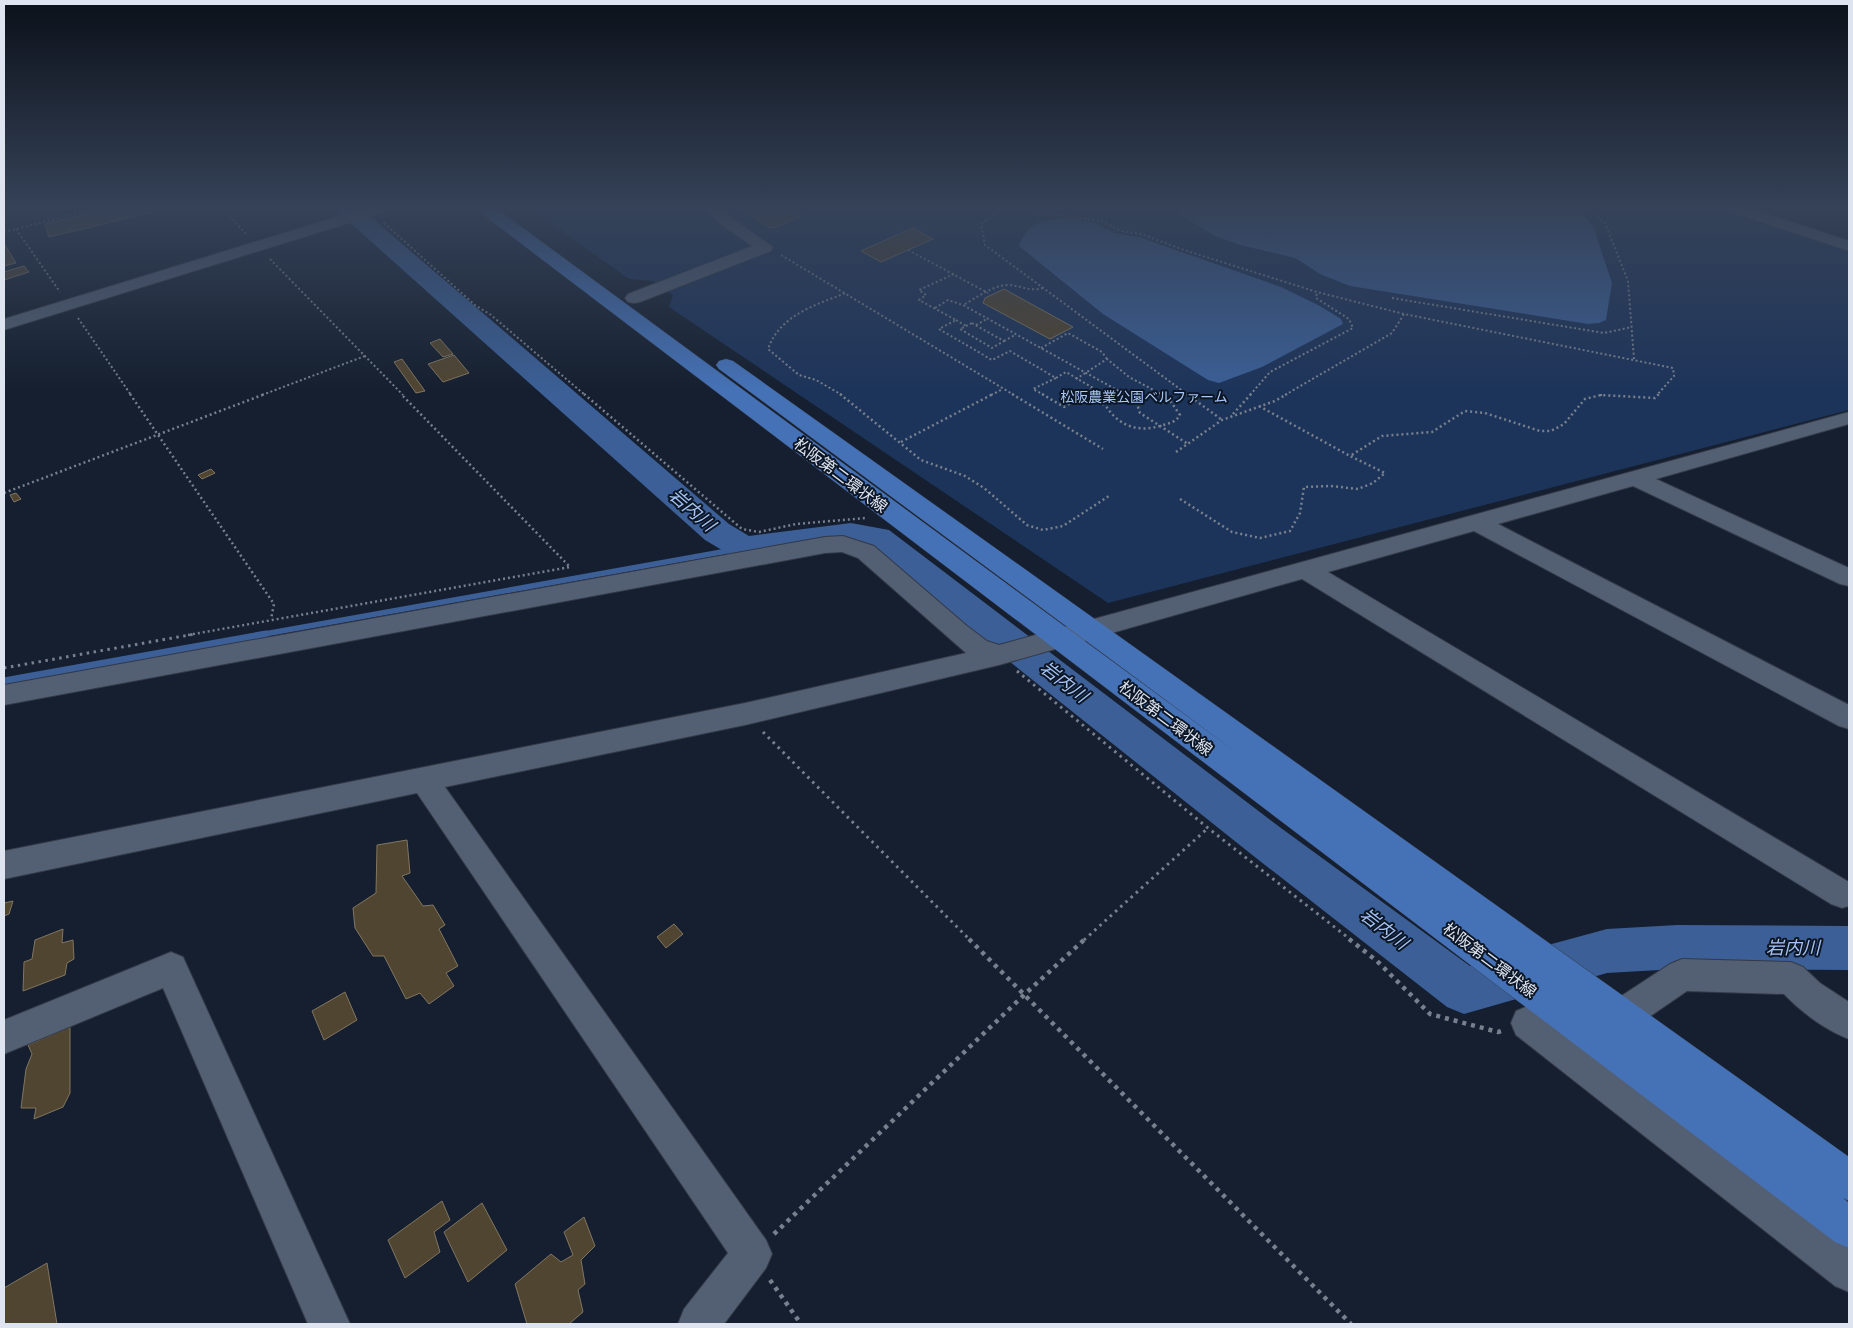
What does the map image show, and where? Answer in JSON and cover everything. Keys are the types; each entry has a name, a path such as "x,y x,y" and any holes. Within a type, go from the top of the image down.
{"main road":[{"name":"松阪第二環状線","path":"566,268 890,511 1048,641 1476,929 1621,1016 1849,1181"},
{"name":"松阪第二環状線","path":"592,268 1090,629 1476,929 1544,1018 1849,1228"}],"street":[{"path":"4,325 190,268"},
{"path":"634,298 710,268"},
{"path":"4,865 745,714 998,655 1849,418"},
{"path":"1635,478 1849,578"},
{"path":"1476,522 1849,718"},
{"path":"4,695 806,549 843,544 866,552 958,633 978,648 998,655"},
{"path":"1306,570 1842,894"},
{"path":"424,780 752,1254 699,1324"},
{"path":"4,1037 171,968 329,1324"},
{"path":"1621,1016 1682,975 1692,975 1791,978 1808,995 1849,1022"},
{"path":"1544,1018 1849,1272"}],"path":[{"path":"43,268 274,604 271,619"},
{"path":"4,668 570,567 279,268"},
{"path":"434,268 475,305 491,315 742,529 759,532 796,524 862,519 890,511"},
{"path":"803,268 1103,449"},
{"path":"942,268 988,293"},
{"path":"1016,268 1222,420"},
{"path":"1241,268 1317,292 1404,314 1634,358 1673,368 1674,376 1655,398 1601,395 1585,398 1564,424 1551,430 1540,431 1485,413 1465,411 1432,432 1382,436 1350,456"},
{"path":"1623,268 1628,281 1634,358"},
{"path":"954,274 919,290 926,295 918,300 966,326"},
{"path":"963,305 1001,286 1010,285 1031,292 1043,288"},
{"path":"1232,415 1270,372 1353,328 1349,319 1316,298 1317,292"},
{"path":"846,293 796,315 778,328 770,339 768,349 799,375 816,380 839,393 921,460 964,476 984,488 1027,525 1042,530 1063,526 1109,496"},
{"path":"1392,298 1604,333 1632,327"},
{"path":"935,309 948,300 963,305 1129,397 1137,404 1140,413 1188,444"},
{"path":"1176,452 1222,420 1275,401 1392,334 1404,314"},
{"path":"976,325 987,319"},
{"path":"956,320 939,328 992,360 1010,351 1056,378"},
{"path":"1004,341 972,323 960,329 992,348 1015,335"},
{"path":"1040,349 1068,333 1102,352 1107,360 1128,376 1167,397 1175,404 1180,415 1176,421 1159,427 1136,429 1123,424 1110,413 1108,408 1085,394"},
{"path":"4,493 364,356"},
{"path":"1076,379 1107,360"},
{"path":"1066,372 1093,388 1064,407 1033,389 1056,378 1066,372"},
{"path":"901,442 1003,389"},
{"path":"1180,499 1232,532 1260,538 1290,531 1300,513 1304,487 1330,486 1358,489 1373,483 1385,473 1259,406"},
{"path":"998,655 1208,828 1378,960 1430,1014 1498,1032 1544,1018"},
{"path":"745,714 1351,1324"},
{"path":"800,1324 752,1254 1025,994 1208,828"}],"green space":[{"name":"松阪農業公園ベルファーム","path":"614,268 1849,268 1849,410 1108,603 669,307 673,295 653,281 629,279"}],"shaded area":[{"path":"1046,268 1227,268 1281,287 1320,306 1341,319 1343,324 1262,367 1219,383 1208,380 1103,314"},
{"path":"1311,268 1607,268 1612,283 1606,320 1588,324 1350,286 1320,274"}],"building":[{"path":"17,268 26,268 29,272 4,280 4,272"},
{"path":"1004,289 1073,327 1050,339 983,303 985,298"},
{"path":"440,339 453,354 443,357 430,343"},
{"path":"454,355 469,373 443,382 428,364"},
{"path":"402,359 425,391 416,393 394,362"},
{"path":"211,469 215,473 202,479 198,475"},
{"path":"16,493 21,499 14,502 10,495"},
{"path":"407,840 410,873 402,876 423,906 433,905 445,925 439,929 458,966 446,973 454,986 429,1004 420,993 406,999 384,956 373,956 355,928 353,908 376,893 377,845"},
{"path":"13,901 9,914 4,916 4,903"},
{"path":"674,924 683,934 666,948 657,937"},
{"path":"63,929 62,943 73,940 74,959 67,963 65,975 23,991 24,962 32,959 35,940"},
{"path":"345,992 357,1020 324,1040 312,1011"},
{"path":"70,1027 70,1093 63,1107 34,1119 36,1108 21,1108 26,1069 32,1054 28,1045"},
{"path":"442,1201 450,1220 434,1232 440,1252 405,1278 388,1240"},
{"path":"482,1203 507,1250 468,1282 444,1232"},
{"path":"584,1217 595,1246 581,1260 585,1284 578,1290 583,1312 569,1324 527,1324 515,1284 551,1254 561,1262 573,1255 564,1232"},
{"path":"47,1263 57,1324 4,1324 4,1288"}],"waterway":[{"name":"岩内川","path":"416,268 717,532 744,548 851,534 877,538 1266,841 1464,991 1607,951 1677,947 1849,948"},
{"path":"259,635 744,548"},
{"path":"4,681 266,634"}]}
